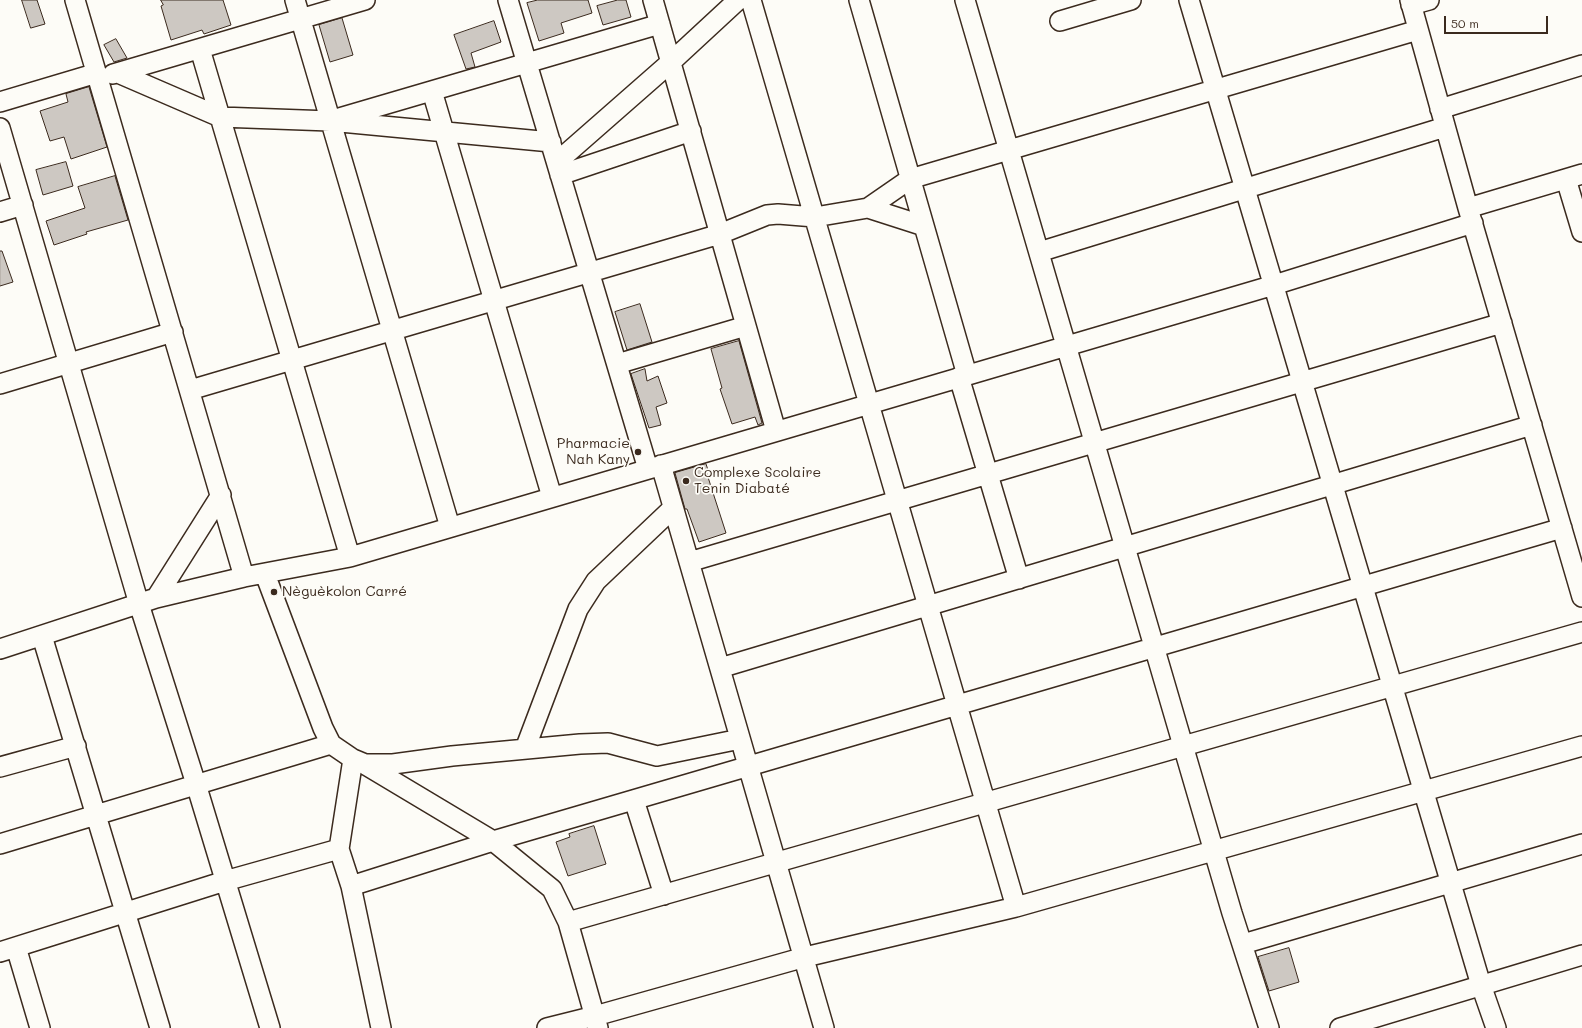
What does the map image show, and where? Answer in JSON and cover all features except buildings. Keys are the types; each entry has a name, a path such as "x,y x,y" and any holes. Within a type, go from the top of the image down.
{"street":[{"path":"76,0 244,577"},
{"path":"294,0 450,527"},
{"path":"0,102 98,76 118,73 365,0"},
{"path":"508,0 616,364 654,467 673,508 824,1028"},
{"path":"653,0 776,431"},
{"path":"558,168 738,0"},
{"path":"752,0 1016,907"},
{"path":"858,0 924,226 988,474 1019,579"},
{"path":"965,0 1214,851 1268,1028"},
{"path":"1060,21 1131,0"},
{"path":"1189,0 1481,985 1496,1028"},
{"path":"1416,2 1418,30 1445,127 1582,597"},
{"path":"330,121 660,24"},
{"path":"190,390 720,234 767,215 778,214 815,217 868,208 910,179 1418,30"},
{"path":"200,49 350,556"},
{"path":"1440,109 1582,65"},
{"path":"118,73 220,117 330,121 551,142"},
{"path":"432,91 552,497"},
{"path":"1039,252 1445,127"},
{"path":"0,128 70,363 139,604 196,784 270,1028"},
{"path":"558,168 690,131"},
{"path":"0,649 156,598 244,577 350,556 1274,285 1470,216 1574,176 1582,232"},
{"path":"0,212 23,205"},
{"path":"868,208 924,226"},
{"path":"689,562 1502,323"},
{"path":"616,364 746,326"},
{"path":"0,383 173,332"},
{"path":"720,668 1532,425"},
{"path":"156,598 221,495"},
{"path":"525,749 578,609 596,581 673,508"},
{"path":"351,886 493,841 1562,528"},
{"path":"265,574 323,728 331,744 493,841 552,889 568,922 597,1022"},
{"path":"568,922 1582,632"},
{"path":"42,636 160,1028"},
{"path":"359,762 393,764 452,756 580,744 608,743 657,756 740,739"},
{"path":"0,844 331,744"},
{"path":"0,767 76,746"},
{"path":"547,1028 597,1022 804,957 1016,907 1582,746"},
{"path":"359,762 340,849 351,886 381,1028"},
{"path":"634,800 664,895"},
{"path":"1242,944 1582,844"},
{"path":"40,1028 8,949 225,881 340,849"},
{"path":"1340,1028 1582,955"}],"place":[{"name":"Pharmacie Nah Kany","path":"638,452"},
{"name":"Complexe Scolaire Tenin Diabaté","path":"686,481"},
{"name":"Nèguèkolon Carré","path":"274,592"}]}
